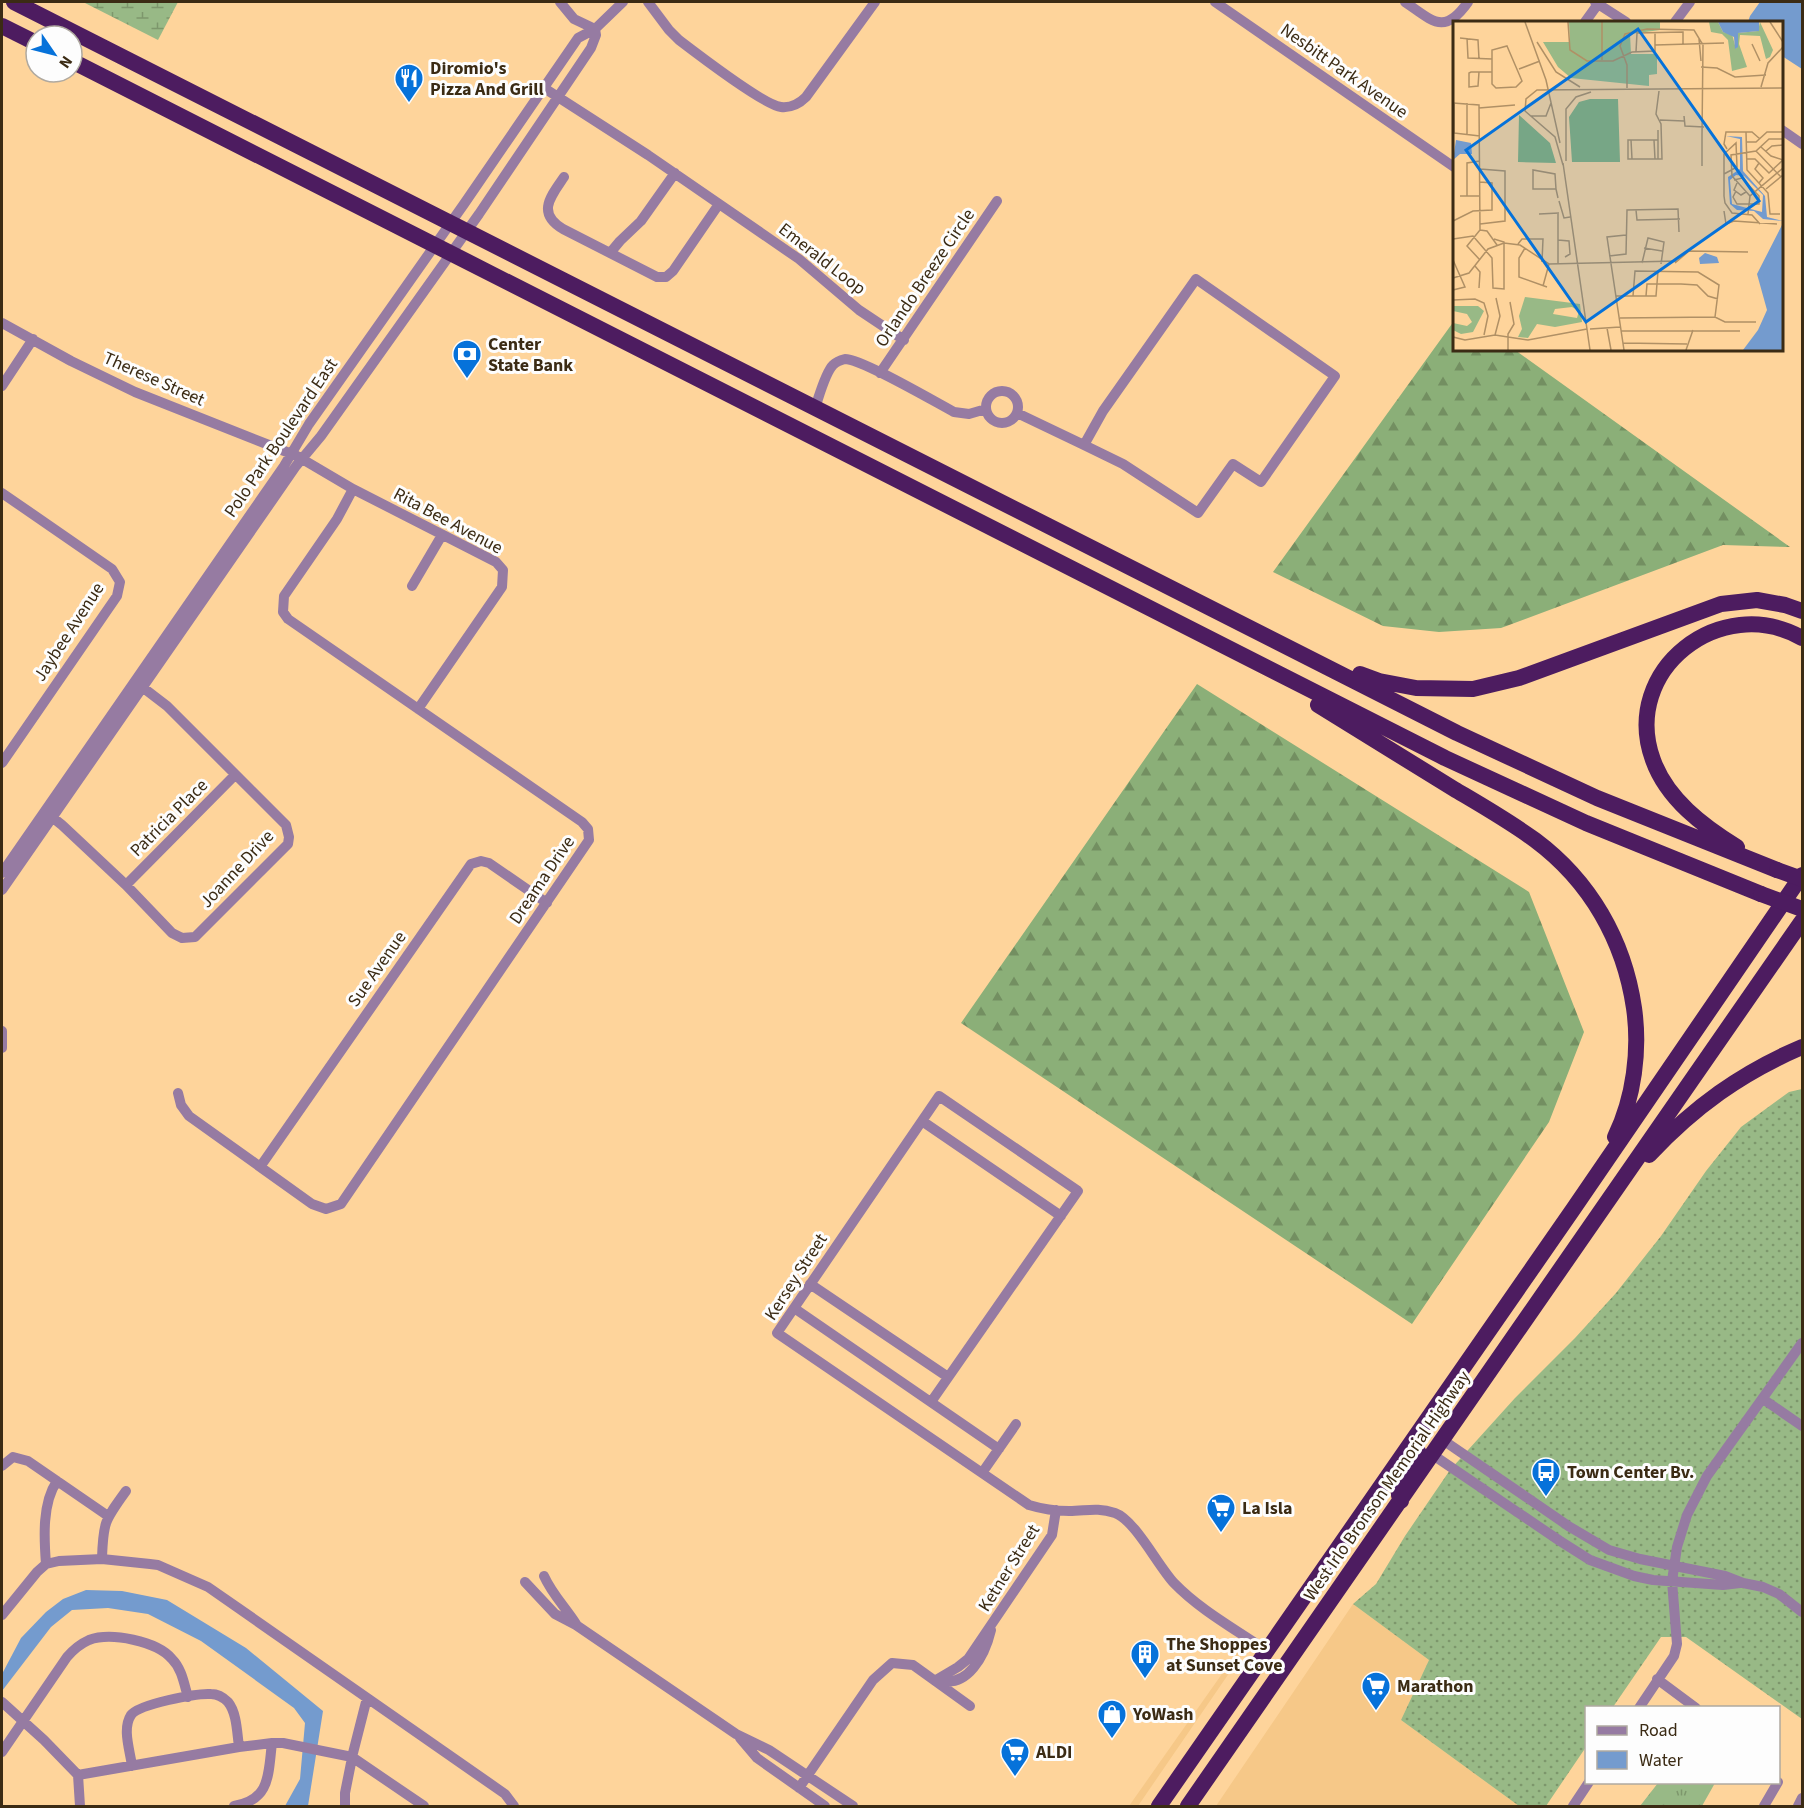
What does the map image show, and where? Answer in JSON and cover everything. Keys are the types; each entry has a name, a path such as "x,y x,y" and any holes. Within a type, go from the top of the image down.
{"highway":[{"path":"14,2 58,24"},
{"path":"2,3 58,24"},
{"path":"2,26 24,37"},
{"path":"84,37 1457,733 1549,777 1644,818 1777,870 1803,877 1574,1208"},
{"path":"84,67 1445,758 1644,848 1803,909"},
{"path":"1216,611 1379,681 1416,688 1455,690 1490,686 1519,678 1721,604 1757,600 1785,604 1803,611"},
{"path":"1777,870 1719,835 1679,801 1659,774 1653,759 1648,728 1649,713 1657,683 1665,669 1688,644 1702,635 1729,626 1756,624 1778,627 1803,638"},
{"path":"1232,651 1534,839 1573,873 1597,905 1615,938 1628,976 1636,1018 1635,1059 1629,1096 1617,1132 1574,1208"},
{"path":"1617,1188 1803,921"},
{"path":"1617,1188 1672,1131 1707,1101 1762,1066 1803,1047"},
{"name":"West Irlo Bronson Memorial Highway","path":"1188,1806 1617,1188"},
{"name":"West Irlo Bronson Memorial Highway","path":"1159,1806 1574,1208"},
{"path":"1433,1455 1428,1450 1432,1430 1455,1395 1454,1381"},
{"path":"1401,1501 1398,1483 1419,1449 1421,1429"},
{"path":"1261,1702 1269,1662 1267,1651"}],"street":[{"path":"560,2 574,19 578,38"},
{"path":"574,19 595,29 623,2"},
{"path":"648,2 679,40 764,100 774,106 788,107 801,102 806,97 874,2"},
{"name":"Nesbitt Park Avenue","path":"1215,2 1453,166"},
{"path":"1405,2 1440,22 1457,17 1468,2"},
{"path":"1677,21 1690,2"},
{"path":"1586,21 1597,3 1624,21"},
{"name":"Polo Park Boulevard East","path":"2,873 48,814 139,684 284,466 321,436 451,254 591,48 596,35 595,29 578,38 435,246 296,456"},
{"name":"Emerald Loop","path":"544,88 675,173 799,259 860,310 904,340"},
{"path":"1783,131 1803,144"},
{"path":"500,152 515,161"},
{"path":"610,253 641,221 675,173"},
{"path":"564,177 548,203 548,212 552,220 563,229 657,277 666,277 673,271 719,204"},
{"name":"Orlando Breeze Circle","path":"880,373 997,201"},
{"path":"1017,413 1123,464 1198,513 1233,464 1261,482 1335,376 1196,279 1103,411 1084,445"},
{"name":"Therese Street","path":"2,323 71,361 135,392 296,456"},
{"path":"2,386 33,339"},
{"path":"815,408 829,370 843,359 853,360 954,412 969,414 986,409"},
{"path":"1002,390 1016,397 1017,413 1010,421 1000,423 991,418 986,409 988,399 992,394 1002,390"},
{"name":"Rita Bee Avenue","path":"296,456 353,489 496,562 503,570 502,587 418,709"},
{"name":"Dreama Drive","path":"178,1093 181,1105 189,1116 320,1208 332,1208 341,1204 589,840 588,829 582,822 288,619 283,612 284,596 337,519 353,489"},
{"name":"Jaybee Avenue","path":"2,493 112,569 120,582 117,596 3,759"},
{"path":"412,586 442,535"},
{"name":"Joanne Drive","path":"48,814 126,885 172,933 182,938 195,937 284,849 289,837 286,825 167,706 139,684"},
{"name":"Patricia Place","path":"126,885 235,775"},
{"name":"Polo Park Boulevard East","path":"2,890 48,814"},
{"name":"Sue Avenue","path":"260,1167 471,864 481,861 489,863 547,903"},
{"path":"2,1030 2,1048"},
{"name":"Kersey Street","path":"931,1402 1078,1191 939,1096 777,1333 1029,1505 1044,1509 1072,1511 1091,1508 1117,1514 1133,1527 1173,1582 1194,1600 1267,1651"},
{"path":"922,1121 1061,1216"},
{"path":"810,1284 948,1377"},
{"path":"794,1308 999,1449"},
{"path":"1640,1706 1674,1656 1677,1644 1672,1581 1677,1547 1687,1515 1707,1476 1803,1343"},
{"path":"1763,1399 1803,1426"},
{"path":"982,1473 1016,1424"},
{"path":"1443,1440 1570,1527 1609,1550 1725,1576 1763,1587 1779,1594 1803,1612"},
{"path":"1433,1455 1590,1560 1634,1576 1723,1585 1743,1583"},
{"path":"2,1466 9,1459 18,1457 28,1461 108,1516"},
{"path":"46,1564 45,1534 48,1505 57,1481"},
{"path":"102,1559 103,1532 108,1516 126,1491"},
{"name":"Ketner Street","path":"936,1680 968,1659 1052,1535 1056,1510"},
{"path":"1560,1541 1570,1527"},
{"path":"2,1615 29,1580 46,1564 102,1559 158,1565 201,1582 505,1794 514,1806"},
{"path":"544,1576 550,1590 565,1606 576,1624"},
{"path":"525,1582 555,1614 576,1624 736,1734 769,1750 853,1806"},
{"path":"2,1752 72,1652 83,1643 95,1638 133,1640 162,1650 180,1669 188,1697"},
{"path":"799,1788 873,1680 892,1664 913,1665 970,1706"},
{"path":"1657,1679 1695,1706"},
{"path":"132,1766 127,1728 132,1713 145,1706 188,1697 214,1694 227,1702 234,1718 239,1747"},
{"path":"345,1806 345,1793 352,1757 367,1698"},
{"path":"2,1702 78,1775 80,1806"},
{"path":"736,1734 757,1758 825,1806"},
{"path":"78,1775 272,1743 352,1757 424,1806"},
{"path":"234,1806 249,1803 263,1790 272,1743"},
{"path":"1573,1806 1588,1784"},
{"path":"1764,1806 1777,1784"},
{"path":"1798,1806 1803,1798"}],"shaded area":[{"path":"1353,1604 1429,1660 1401,1720 1519,1806 1216,1806"},
{"path":"1243,1644 1247,1647 1138,1806 1129,1806"}],"green space":[{"path":"83,2 178,2 158,40"},
{"path":"1453,322 1453,351 1516,351 1790,547 1723,545 1501,628 1439,632 1383,626 1273,572"},
{"path":"1197,684 1529,892 1584,1032 1549,1122 1412,1324 961,1023"},
{"path":"1802,1089 1802,1719 1686,1637 1661,1637 1614,1706 1585,1706 1585,1748 1546,1806 1519,1806 1401,1720 1429,1660 1353,1604 1376,1584 1405,1536 1450,1470 1515,1398 1616,1293 1741,1127 1789,1092"},
{"path":"1657,1784 1714,1784 1702,1806 1640,1806"}],"water":[{"path":"1760,2 1802,2 1802,69 1783,57 1783,21 1748,21"},
{"path":"86,1590 122,1591 167,1600 246,1648 323,1711 308,1806 285,1806 300,1779 305,1723 294,1708 201,1641 148,1614 108,1608 72,1610 51,1627 2,1691 2,1674 21,1638 46,1612 63,1599"}],"place":[{"name":"Diromio's Pizza And Grill","path":"409,104"},
{"name":"Center State Bank","path":"467,380"},
{"name":"Town Center Bv.","path":"1546,1498"},
{"name":"La Isla","path":"1221,1534"},
{"name":"The Shoppes at Sunset Cove","path":"1145,1680"},
{"name":"Marathon","path":"1376,1712"},
{"name":"YoWash","path":"1112,1740"},
{"name":"ALDI","path":"1015,1778"}]}
